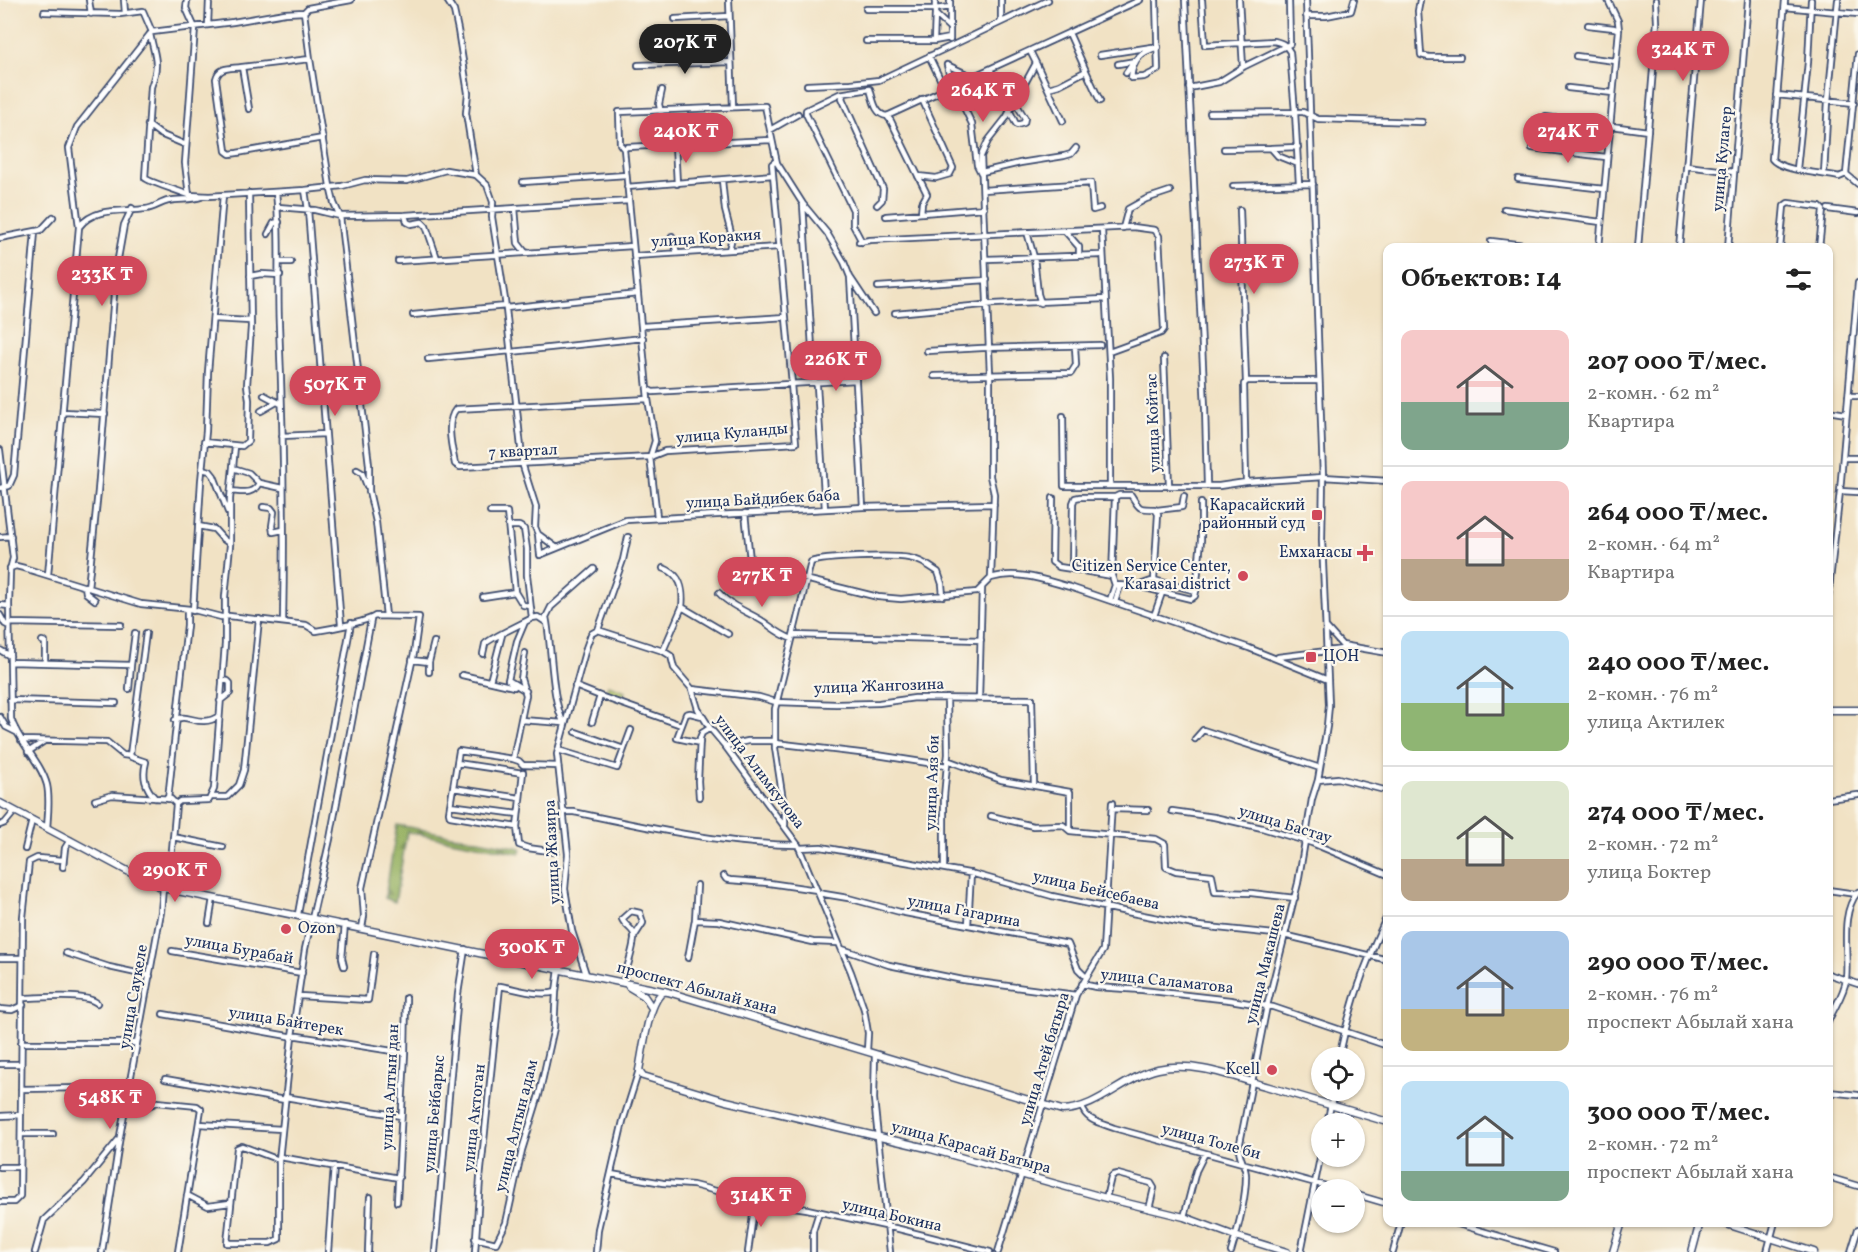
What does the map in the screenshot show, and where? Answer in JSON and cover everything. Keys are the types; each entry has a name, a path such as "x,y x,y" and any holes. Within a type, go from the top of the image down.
{"main road":[{"path":"1833,710 1858,710"},
{"name":"проспект Абылай хана","path":"0,803 164,888 665,991 1062,1110 1082,1107 1140,1075 1177,1067 1207,1070 1383,1121"},
{"path":"622,983 641,993 652,1008"},
{"path":"646,1077 639,1070 652,1008 657,997 665,991"},
{"name":"улица Карасай Батыра","path":"646,1077 777,1114 877,1136 1184,1217 1287,1252"},
{"path":"1613,1252 1620,1227"},
{"path":"1692,1252 1699,1227"},
{"path":"1735,1227 1814,1252"}],"street":[{"path":"89,0 91,14"},
{"path":"124,0 125,13"},
{"path":"187,0 186,8 195,28 185,163 189,195"},
{"path":"208,25 209,0"},
{"path":"48,575 80,227 69,148 77,127 151,33 304,12 308,8 351,0"},
{"path":"447,0 454,11 458,30 468,93 466,113 476,175"},
{"path":"729,0 733,107"},
{"path":"934,41 935,0"},
{"path":"950,0 952,45"},
{"path":"1001,0 1001,21"},
{"path":"807,85 879,80 1048,0"},
{"path":"870,82 879,113 887,116 1140,0"},
{"path":"1135,61 1131,78 1144,77 1158,70 1156,0"},
{"path":"1185,0 1207,485"},
{"path":"1202,0 1205,45 1274,42 1282,43 1290,52 1299,184"},
{"path":"1239,0 1243,67"},
{"path":"1189,88 1219,82 1243,67 1290,44 1289,0"},
{"name":"улица Макашева","path":"1231,1252 1246,1185 1246,1173 1239,1148 1267,1006 1295,898 1329,716 1306,0"},
{"path":"1306,16 1326,16 1351,11 1354,0"},
{"path":"1420,0 1418,11 1421,55 1461,57"},
{"path":"1599,243 1619,30 1618,21 1608,0"},
{"path":"1638,243 1657,22 1656,0"},
{"path":"1680,243 1701,0"},
{"name":"улица Кулагер","path":"1728,243 1748,0"},
{"path":"1785,0 1772,159 1778,164 1797,169 1839,177 1846,174"},
{"path":"1797,169 1811,0"},
{"path":"1824,174 1828,101 1838,0"},
{"path":"866,9 935,12 950,7"},
{"path":"1785,7 1858,14"},
{"path":"44,12 91,14 143,11 157,59 156,73 151,87 148,125 145,178 149,182 161,184 189,195 203,196 305,190 342,186 365,180 407,181 446,170 476,175 484,180 490,190 493,209 523,464 536,507 535,527 538,534 557,548"},
{"path":"304,12 330,186 340,216 369,472 369,491 379,545 386,616"},
{"path":"935,12 950,28"},
{"path":"675,19 729,16"},
{"path":"1588,25 1619,30"},
{"path":"1069,33 1100,101"},
{"path":"866,41 934,41 950,38"},
{"path":"1100,55 1158,46"},
{"path":"1126,73 1141,54 1158,46"},
{"path":"1030,51 1063,121"},
{"path":"1846,174 1858,54"},
{"path":"929,56 945,89"},
{"path":"1576,56 1615,61"},
{"path":"310,59 221,70 218,73 216,80 226,151 230,154 323,138"},
{"path":"1118,64 1135,61"},
{"path":"638,66 731,62"},
{"path":"991,578 994,488 991,483 990,466 990,374 981,156 1036,63"},
{"path":"973,77 947,65 953,86 972,124 977,165 982,174"},
{"path":"242,68 249,109"},
{"path":"990,69 1017,125 1024,123 1025,118 1015,102"},
{"path":"1048,88 1086,71"},
{"path":"870,88 835,96 811,106 805,112 853,210 853,225 860,242 1123,228 1150,229 1157,232 1164,329 1161,333 1109,352"},
{"path":"1568,88 1613,93"},
{"path":"662,90 659,101 668,145"},
{"path":"843,95 842,98 883,189 882,200 877,205"},
{"path":"1777,95 1854,103"},
{"path":"918,176 941,177 950,174 952,168 922,99"},
{"path":"657,517 650,457 655,441 648,399 624,149 620,144 619,112 765,106 776,161 803,204 827,233 850,277 874,313"},
{"path":"1303,112 1310,106"},
{"path":"1210,113 1303,112 1318,119 1422,122"},
{"path":"770,130 798,114"},
{"path":"887,116 927,194 922,203 921,213"},
{"path":"1546,117 1648,131"},
{"path":"148,125 160,134 186,145"},
{"path":"624,149 675,144 771,140"},
{"path":"675,144 677,184"},
{"path":"1224,149 1298,147"},
{"path":"982,174 1064,156 1071,154 1076,148"},
{"path":"1271,148 1278,156 1298,164"},
{"path":"1532,148 1606,157"},
{"path":"776,161 772,164 792,384"},
{"path":"1687,166 1734,172"},
{"path":"1846,174 1858,184"},
{"path":"523,182 626,175"},
{"path":"627,187 773,175"},
{"path":"1518,179 1604,189"},
{"path":"722,180 725,210 732,237 729,250"},
{"path":"983,190 1091,183 1093,210 1100,208"},
{"path":"1233,186 1313,184"},
{"path":"305,190 341,625"},
{"path":"1123,228 1128,209 1146,199 1170,191"},
{"path":"276,192 280,262 284,622"},
{"path":"204,442 242,446 248,441 249,193"},
{"path":"193,611 208,372 223,195"},
{"path":"80,227 95,214 153,207 167,201 192,200 203,196"},
{"path":"278,207 340,216 405,215 629,201"},
{"path":"1780,243 1784,206 1788,203 1820,207 1823,210 1820,243"},
{"path":"803,204 814,382 817,386 825,509"},
{"path":"96,602 88,588 116,270 124,225 132,208"},
{"path":"515,208 518,243 525,252"},
{"path":"886,216 984,208"},
{"path":"1503,209 1601,222"},
{"path":"1828,209 1858,213"},
{"path":"1240,210 1246,382 1244,384 1246,482"},
{"path":"426,226 429,213"},
{"path":"405,215 407,222 411,224 422,222 426,226 437,258"},
{"path":"0,238 35,232 53,217"},
{"path":"268,234 274,223 279,222"},
{"path":"1102,230 1109,352 1110,486"},
{"path":"1066,231 1079,247 1079,255"},
{"path":"3,488 12,483 14,475 35,232"},
{"path":"1027,232 1034,257 1041,303"},
{"path":"672,236 677,253"},
{"path":"1491,241 1508,243"},
{"path":"398,261 633,246"},
{"name":"улица Коракия","path":"634,256 779,247"},
{"path":"986,259 1100,255"},
{"path":"280,262 291,262"},
{"path":"250,276 280,275"},
{"path":"850,277 863,507"},
{"path":"878,287 987,280"},
{"path":"1833,536 1840,491 1846,414 1856,335 1858,283"},
{"path":"413,315 638,294"},
{"path":"896,313 1106,299"},
{"path":"642,326 786,317"},
{"path":"213,319 250,321"},
{"path":"428,359 643,339"},
{"path":"927,351 1100,345"},
{"path":"934,376 1071,373 1074,371 1076,361 1075,346"},
{"name":"улица Койтас","path":"1164,358 1169,486"},
{"path":"647,389 652,392 856,380"},
{"path":"1246,382 1319,381"},
{"name":"улица Куланды","path":"650,457 665,451 795,443 792,384"},
{"path":"264,395 281,404"},
{"path":"1848,396 1858,396"},
{"path":"517,405 648,399"},
{"path":"261,411 275,402"},
{"name":"7 квартал","path":"517,405 456,409 451,416 450,424 455,464 460,467 650,457"},
{"path":"63,412 105,414"},
{"path":"1833,412 1846,414"},
{"path":"1063,416 1064,486 1219,486 1323,477 1383,481"},
{"path":"282,436 325,434"},
{"path":"212,797 222,680 235,446"},
{"path":"0,450 13,558 4,607 9,625 11,719 16,732 46,783 49,804 47,828"},
{"path":"1843,458 1858,458"},
{"path":"233,468 249,473 259,483 282,488"},
{"path":"202,469 210,471 214,476 230,515"},
{"path":"369,472 360,471 369,491"},
{"path":"231,488 251,492 259,483"},
{"path":"223,497 231,488"},
{"path":"1840,491 1858,492"},
{"path":"1072,569 1074,498 1131,495 1137,507 1157,510 1182,507 1184,496"},
{"path":"1115,497 1112,576 1118,586"},
{"path":"1053,498 1052,562 1059,567 1112,576"},
{"path":"1118,586 1137,586 1191,600 1196,596 1201,540 1201,503"},
{"name":"улица Байдибек баба","path":"538,534 540,555 604,527 626,520 863,507 994,504"},
{"path":"263,507 271,508 274,512 273,532 284,530"},
{"path":"1154,580 1157,510"},
{"path":"490,512 507,512 516,593 523,605 530,606"},
{"path":"745,513 750,560 760,566 808,580 878,597 901,599 977,592 991,578 1002,575 1040,578 1275,658 1328,681"},
{"path":"198,526 214,529 223,540 230,544"},
{"path":"509,526 519,526 524,529 532,618"},
{"path":"0,537 11,536"},
{"path":"521,720 564,723 591,634 598,630 623,560 628,537"},
{"path":"785,825 775,742 777,702 812,562 815,560 911,558 938,572 943,596"},
{"path":"13,567 141,603 187,609 226,618 229,616 306,625 316,631 371,620 372,617 419,617 412,660 362,888 364,905 362,928"},
{"path":"598,630 663,651 682,607 682,587 679,579 663,567"},
{"path":"548,623 546,616 551,607 594,569"},
{"path":"1137,586 1154,580 1196,591"},
{"path":"1112,601 1118,586"},
{"path":"979,699 982,588"},
{"path":"483,597 516,593 531,595"},
{"path":"719,593 726,600 767,624 772,630 793,637 981,640"},
{"path":"1154,616 1162,593"},
{"path":"682,607 728,634"},
{"path":"168,799 187,609"},
{"path":"0,615 5,624 9,625 121,625"},
{"path":"483,654 485,644 489,640 532,618 538,617 548,623"},
{"path":"95,800 112,795 168,799 173,800 176,804 180,801 227,797 239,785 244,770 259,619"},
{"name":"улица Бурабай","path":"260,1243 270,1243 279,1239 279,1159 292,1036 302,973 371,620"},
{"path":"525,622 517,640 508,681 526,691"},
{"path":"298,914 351,623"},
{"name":"улица Жазира","path":"548,623 555,685 564,723 558,750 558,766 568,854 567,900 572,931 586,974"},
{"path":"1326,627 1338,642 1351,648"},
{"path":"129,689 135,633"},
{"path":"131,756 146,633"},
{"path":"504,634 513,634 517,640"},
{"path":"490,681 504,634"},
{"path":"42,641 45,642 45,662"},
{"path":"429,672 434,642"},
{"path":"1275,658 1351,648 1383,652"},
{"path":"0,650 10,659 131,665"},
{"name":"улица Алимкулова","path":"663,651 671,656 674,668 692,689 702,716 710,728 785,825 799,847 842,949 864,1009 868,1033 867,1051"},
{"path":"513,759 526,691 521,680 525,653"},
{"path":"412,660 429,662"},
{"path":"462,675 517,687"},
{"path":"220,701 230,693 231,687 228,681 222,680"},
{"path":"574,686 681,725"},
{"name":"улица Жангозина","path":"692,689 759,697 777,702 878,706 915,698 1032,699 1034,784"},
{"path":"592,722 600,696"},
{"name":"улица Аяз би","path":"944,868 947,698"},
{"path":"10,700 116,703"},
{"path":"700,743 695,744 676,738 688,713 702,716"},
{"path":"175,720 182,717 206,722 219,716"},
{"path":"0,717 6,727 16,732"},
{"path":"699,797 700,743 702,733 710,728"},
{"path":"558,750 617,768 631,730"},
{"path":"1195,739 1203,730 1320,768"},
{"path":"576,732 624,749"},
{"path":"21,741 107,742 123,755 146,762 143,772 144,781 148,791 155,798"},
{"path":"28,752 47,741"},
{"path":"725,746 748,741 775,742 947,763 1001,780 1065,790 1071,794 1070,829"},
{"path":"517,827 450,816 459,751 513,759 523,765 558,766"},
{"path":"457,762 523,773"},
{"path":"523,765 517,827 519,845 556,852"},
{"path":"1318,780 1338,778 1383,790"},
{"path":"453,788 520,798"},
{"path":"1833,798 1858,795"},
{"name":"улица Саукеле","path":"102,1252 120,1136 161,912 176,804"},
{"path":"450,805 518,814"},
{"name":"улица Атей батыра","path":"998,1252 1076,995 1103,950 1112,806 1148,810"},
{"path":"0,825 5,823 15,811"},
{"name":"улица Бастау","path":"1172,811 1237,822 1306,841 1383,873"},
{"name":"улица Бейсебаева","path":"565,812 690,834 799,847 821,847 944,868 1106,908 1198,926 1284,935 1383,959"},
{"path":"991,816 1032,826 1063,825 1070,831 1147,837 1162,841 1165,844 1166,867 1176,871 1212,875 1215,892 1295,898"},
{"path":"25,849 32,820"},
{"path":"173,837 223,847"},
{"path":"63,867 65,848 70,840"},
{"path":"0,1202 14,1202 20,1196 23,917 29,862 42,857 63,860"},
{"path":"968,925 971,873"},
{"name":"улица Гагарина","path":"724,876 730,880 769,883 817,891 900,912 1068,944 1078,969 1086,977"},
{"path":"688,958 695,920 697,885"},
{"path":"1833,891 1857,893 1848,917 1846,981 1833,1006"},
{"path":"209,923 213,898"},
{"path":"622,983 634,937 643,923 641,914 634,910 628,912 622,920 631,929 634,937"},
{"path":"695,920 719,921 813,942 838,943"},
{"path":"344,966 342,958 345,924"},
{"path":"1341,1047 1369,956 1383,925"},
{"path":"842,949 889,965 963,980 1076,995"},
{"name":"улица Бейбарыс","path":"435,1252 460,978 465,950"},
{"name":"улица Бурабай","path":"172,951 302,973"},
{"path":"66,953 109,967 150,976"},
{"path":"299,996 368,1000 374,954"},
{"path":"0,958 23,958"},
{"path":"556,992 560,969"},
{"path":"1833,976 1858,984"},
{"name":"улица Саламатова","path":"1082,984 1267,1006 1304,1016 1383,1044"},
{"name":"улица Актоган","path":"475,1252 500,986 544,994 556,992"},
{"name":"улица Алтын адам","path":"475,1238 496,1243 506,1223 522,1150 539,1095 554,1028 556,992"},
{"path":"23,998 83,998 94,1000 97,1003"},
{"name":"улица Алтын дан","path":"397,1202 406,998"},
{"path":"0,1009 12,1010 23,1005"},
{"name":"улица Байтерек","path":"163,1014 405,1053"},
{"path":"21,1043 137,1043"},
{"path":"875,1054 874,1099 890,1252"},
{"path":"0,1064 21,1064"},
{"path":"596,1252 598,1229 623,1121 639,1070"},
{"path":"636,1080 646,1077"},
{"path":"165,1079 402,1116"},
{"path":"21,1089 83,1088"},
{"path":"1833,1092 1858,1095"},
{"path":"1329,1113 1331,1101"},
{"path":"126,1107 146,1107 157,1102 197,1106 201,1109 178,1252"},
{"name":"улица Толе би","path":"1082,1107 1089,1119 1114,1128 1311,1181"},
{"path":"0,1116 21,1115"},
{"path":"199,1124 282,1130"},
{"path":"21,1132 31,1135 52,1134"},
{"path":"35,1252 44,1220 84,1182 120,1136"},
{"path":"259,1251 260,1243 226,1242 237,1148 242,1146 279,1159 399,1178"},
{"path":"1184,1217 1196,1171 1205,1153"},
{"path":"328,1252 334,1166"},
{"path":"0,1167 20,1167"},
{"name":"улица Бокина","path":"611,1174 663,1183 693,1185 755,1201 819,1212 990,1252"},
{"path":"1106,1198 1111,1177 1113,1174 1118,1174 1151,1183 1154,1188 1149,1209"},
{"path":"1833,1178 1858,1186"},
{"path":"187,1195 208,1206 230,1203"},
{"path":"368,1252 370,1197"},
{"path":"1365,1197 1383,1203"},
{"path":"1301,1252 1311,1198"},
{"path":"748,1252 755,1201"},
{"path":"813,1252 813,1231 819,1212"},
{"path":"1393,1252 1400,1227"},
{"path":"1467,1227 1538,1250 1554,1252"},
{"path":"1767,1252 1774,1227"},
{"path":"1851,1252 1858,1228"}],"green space":[{"path":"608,685 625,691 622,701 605,694"},
{"path":"397,825 521,848 520,853 407,832 395,902 385,898"}],"place":[{"name":"Карасайский районный суд","path":"1317,515"},
{"name":"Емханасы","path":"1365,553"},
{"name":"Citizen Service Center, Karasai district","path":"1243,576"},
{"name":"ЦОН","path":"1311,657"},
{"name":"Ozon","path":"286,929"},
{"name":"Kcell","path":"1272,1070"}]}
